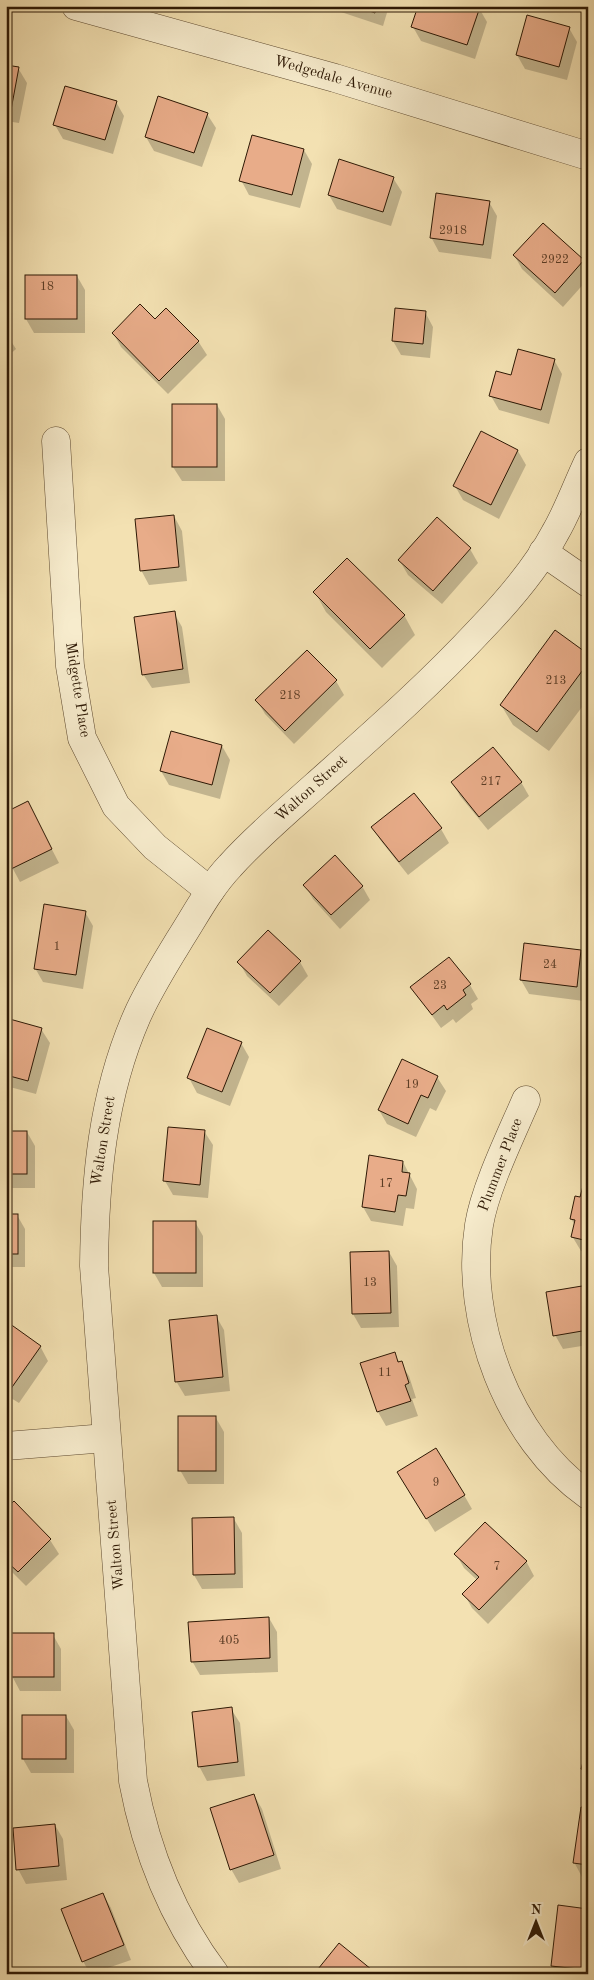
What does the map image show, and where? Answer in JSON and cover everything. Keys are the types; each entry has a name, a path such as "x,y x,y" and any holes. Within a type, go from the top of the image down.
{"street":[{"name":"Wedgedale Avenue","path":"76,6 335,78 588,156"},
{"name":"Midgette Place","path":"56,441 70,666 82,738 116,806 155,847 210,891"},
{"name":"Walton Street","path":"215,1974 181,1920 163,1882 140,1814 134,1781 94,1266 95,1195 102,1136 124,1049 138,1014 154,981 210,891 228,867 265,831 451,662 498,611 555,534 588,462"},
{"path":"543,552 588,583"},
{"name":"Plummer Place","path":"526,1100 487,1197 479,1225 477,1281 483,1326 491,1358 505,1390 533,1441 578,1488 588,1495"},
{"path":"6,1446 106,1438"}],"building":[{"path":"356,6 377,6 375,13"},
{"path":"418,6 480,7 467,45 411,27"},
{"path":"527,15 570,27 559,67 516,55"},
{"path":"6,65 19,67 11,110 6,109"},
{"path":"65,86 117,101 105,140 53,125"},
{"path":"158,96 208,113 194,153 145,137"},
{"path":"252,135 304,149 292,195 239,181"},
{"path":"339,159 394,177 383,212 328,195"},
{"path":"436,193 490,201 483,245 430,238"},
{"path":"543,223 584,260 555,293 513,255"},
{"path":"25,275 77,275 77,319 25,319"},
{"path":"140,304 155,319 166,308 199,341 159,381 112,333"},
{"path":"395,308 426,311 423,344 392,341"},
{"path":"518,349 555,359 541,410 489,396 496,371 511,375"},
{"path":"172,404 217,404 217,467 172,467"},
{"path":"481,431 518,450 491,505 453,486"},
{"path":"174,515 179,567 140,571 135,519"},
{"path":"437,517 471,548 433,591 398,560"},
{"path":"347,558 405,615 370,649 313,592"},
{"path":"175,611 183,669 142,675 134,617"},
{"path":"555,630 588,654 588,663 537,732 500,705"},
{"path":"307,650 337,680 285,731 255,700"},
{"path":"171,731 222,745 212,785 160,771"},
{"path":"493,747 522,782 479,817 451,782"},
{"path":"414,793 442,828 399,862 371,827"},
{"path":"28,801 52,849 11,869 6,859 6,812"},
{"path":"335,855 363,886 331,915 303,885"},
{"path":"44,904 86,911 76,975 34,969"},
{"path":"268,930 301,961 270,993 237,962"},
{"path":"524,943 581,950 577,987 520,980"},
{"path":"449,957 471,984 463,990 466,995 447,1010 444,1005 432,1015 410,987"},
{"path":"6,1018 42,1028 28,1081 6,1075"},
{"path":"207,1028 242,1042 222,1092 187,1078"},
{"path":"402,1059 438,1076 428,1098 421,1095 408,1124 378,1110"},
{"path":"168,1127 205,1130 200,1185 163,1181"},
{"path":"6,1131 27,1131 27,1174 6,1174"},
{"path":"369,1155 403,1161 402,1172 410,1173 406,1196 398,1195 395,1212 362,1207"},
{"path":"583,1186 588,1187 588,1241 571,1237 575,1220 570,1219 575,1196 580,1197"},
{"path":"6,1214 18,1214 18,1254 6,1254"},
{"path":"153,1221 196,1221 196,1273 153,1273"},
{"path":"389,1251 391,1313 352,1314 350,1252"},
{"path":"588,1285 588,1330 553,1336 546,1292"},
{"path":"217,1315 223,1377 175,1382 169,1320"},
{"path":"6,1321 41,1346 10,1390 6,1387"},
{"path":"395,1352 398,1362 402,1361 409,1383 405,1385 411,1401 377,1412 360,1363"},
{"path":"178,1416 216,1416 216,1471 178,1471"},
{"path":"436,1448 465,1495 426,1519 397,1472"},
{"path":"14,1501 51,1539 18,1572 6,1561 6,1509"},
{"path":"234,1517 235,1574 193,1575 192,1518"},
{"path":"485,1522 527,1561 479,1610 462,1594 479,1577 454,1554"},
{"path":"269,1617 270,1658 191,1662 188,1622"},
{"path":"11,1633 54,1633 54,1677 11,1677"},
{"path":"232,1707 238,1762 198,1767 192,1712"},
{"path":"22,1715 66,1715 66,1759 22,1759"},
{"path":"588,1743 588,1771 581,1769"},
{"path":"254,1794 274,1855 230,1870 210,1808"},
{"path":"581,1807 588,1808 588,1865 573,1863"},
{"path":"55,1824 59,1866 16,1870 13,1828"},
{"path":"103,1893 124,1945 82,1962 61,1909"},
{"path":"558,1905 588,1909 588,1970 551,1966"},
{"path":"339,1943 377,1974 314,1974"}]}
